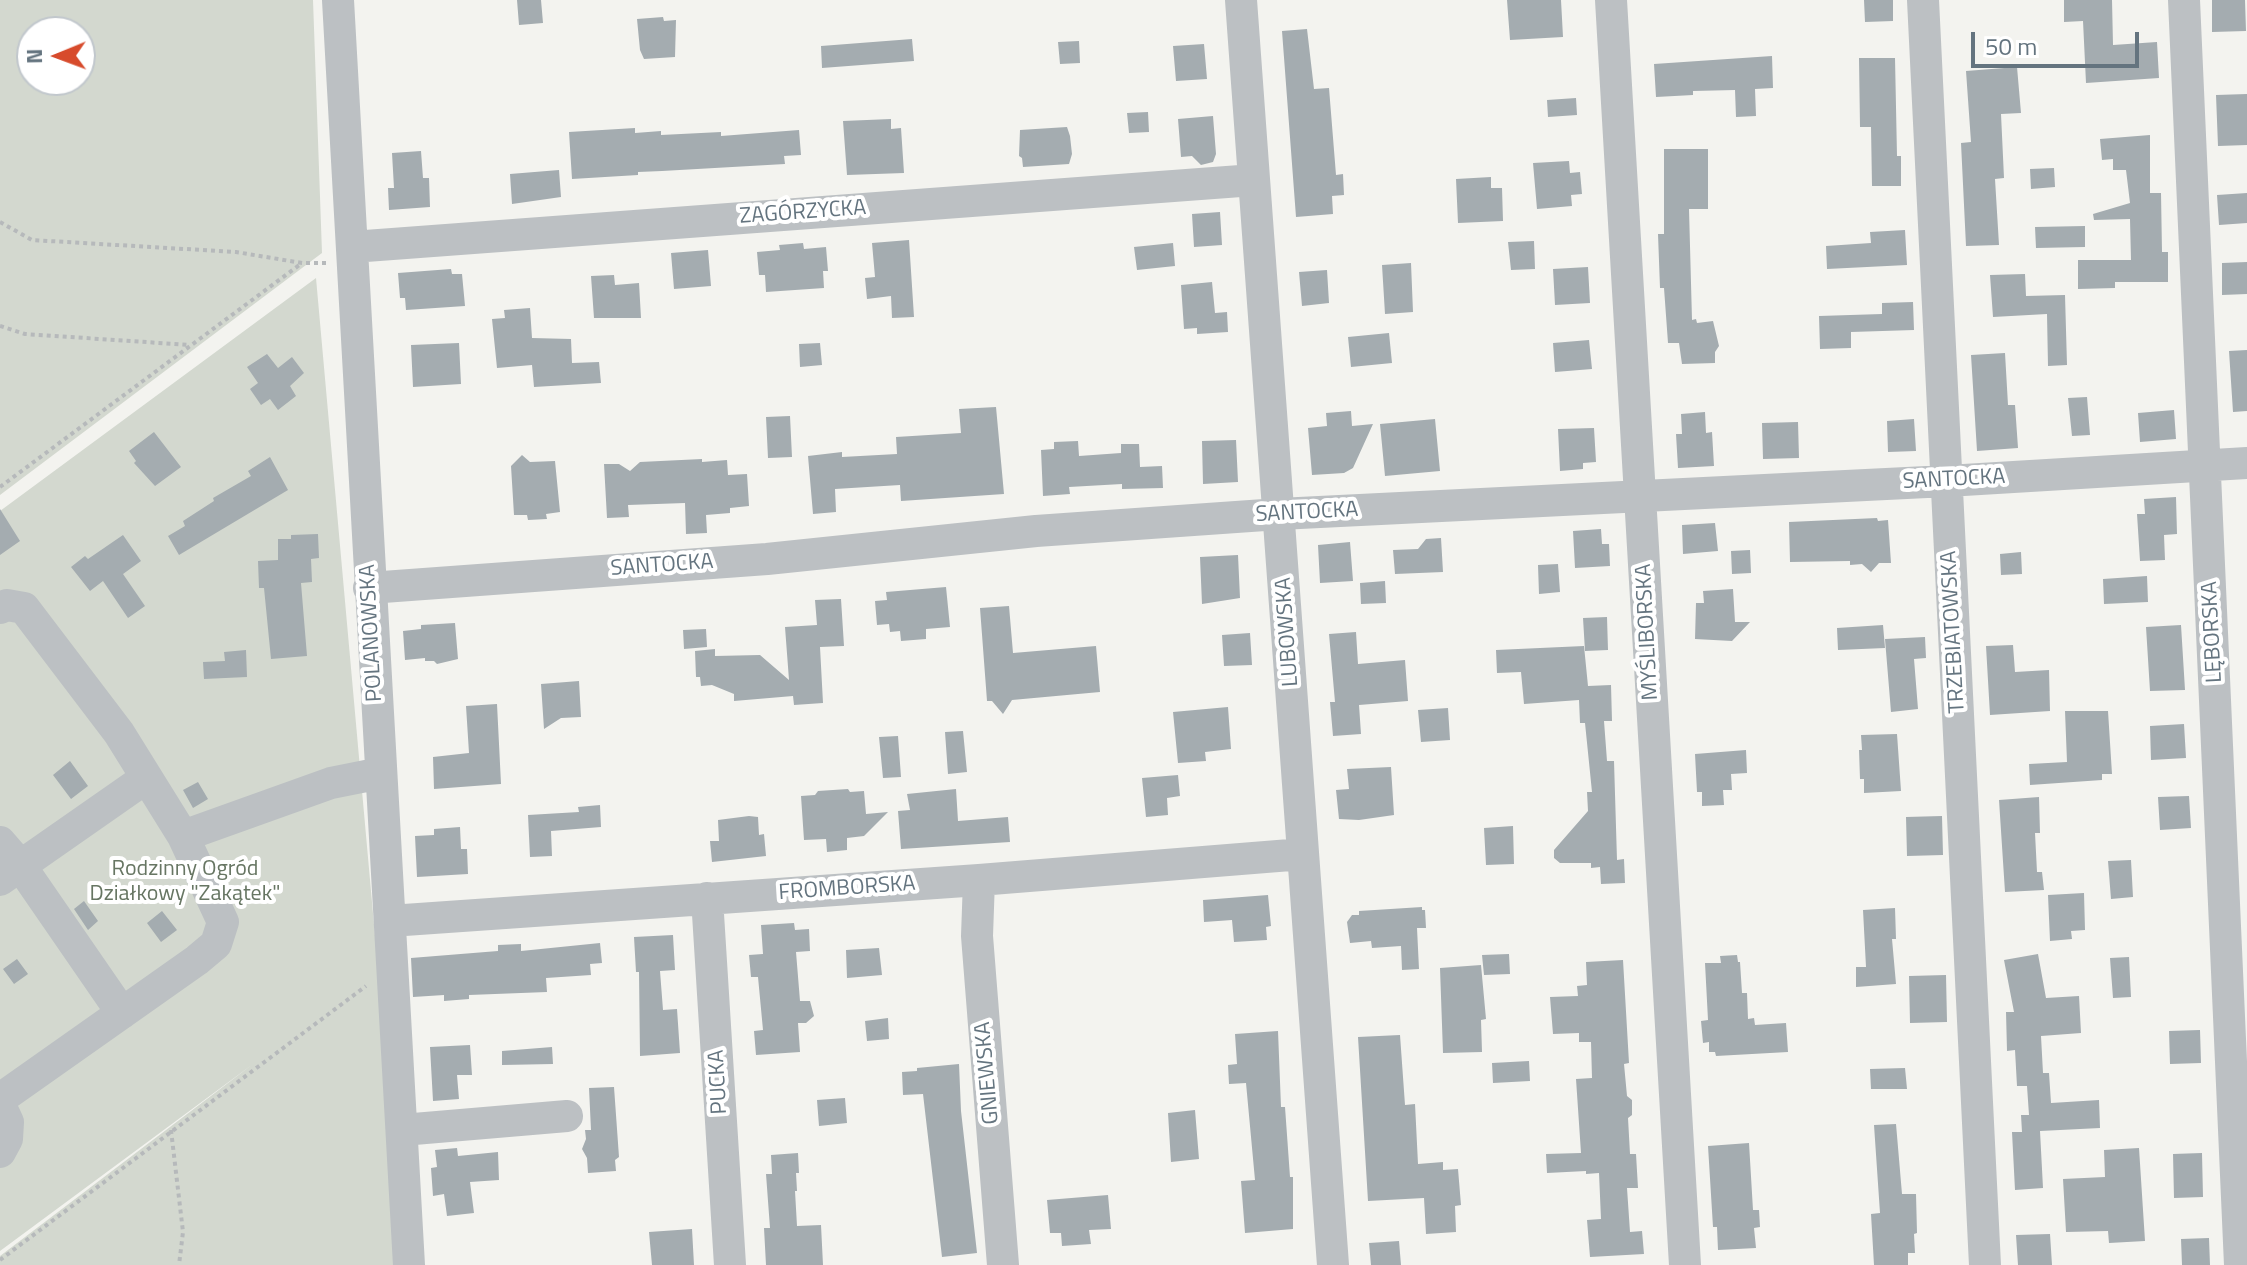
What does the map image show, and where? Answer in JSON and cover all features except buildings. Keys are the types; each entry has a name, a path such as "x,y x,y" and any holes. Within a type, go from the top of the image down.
{"street":[{"name":"POLANOWSKA","path":"338,0 409,1265"},
{"name":"LUBOWSKA","path":"1241,0 1333,1265"},
{"name":"MYŚLIBORSKA","path":"1611,0 1685,1265"},
{"name":"TRZEBIATOWSKA","path":"1923,0 1985,1265"},
{"name":"LĘBORSKA","path":"2184,0 2240,1265"},
{"name":"ZAGÓRZYCKA","path":"352,254 1254,180"},
{"name":"SANTOCKA","path":"369,588 767,559 1036,531 1279,514 2247,463"},
{"path":"0,608 7,605 24,608 119,733 183,836 223,922 216,944 0,1099"},
{"path":"183,836 331,783 381,773"},
{"path":"122,1013 7,862 146,778"},
{"name":"FROMBORSKA","path":"390,921 1303,854"},
{"name":"GNIEWSKA","path":"979,880 977,936 1003,1265"},
{"name":"PUCKA","path":"707,898 730,1265"},
{"path":"0,1105 8,1122 7,1139 0,1152"},
{"path":"402,1130 567,1116"}],"path":[{"path":"0,222 32,240 236,252 302,263 352,254"},
{"path":"0,487 302,263"},
{"path":"0,326 25,334 192,345"},
{"path":"0,1260 393,966"},
{"path":"171,1130 183,1232 179,1265"}],"green space":[{"path":"0,0 313,0 322,253 0,495"},
{"name":"Rodzinny Ogród Działkowy \"Zakątek\"","path":"316,278 378,969 396,1265 0,1265 0,1256 253,1064 0,1251 0,511"}]}
